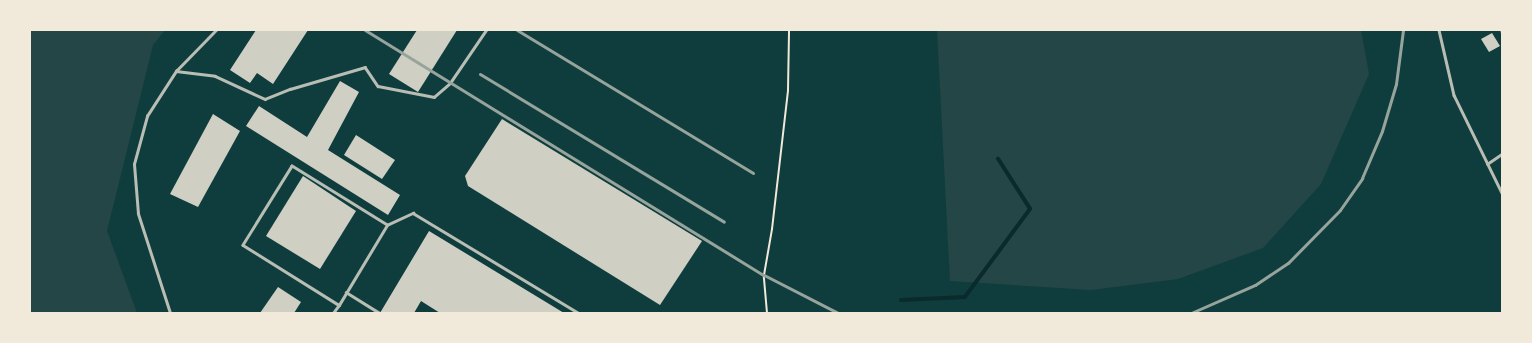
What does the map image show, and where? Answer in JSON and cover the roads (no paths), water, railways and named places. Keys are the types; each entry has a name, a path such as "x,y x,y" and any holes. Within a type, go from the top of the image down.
{"lane":[{"path":"170,313 138,214 134,164 146,116 176,72 216,30"},
{"path":"176,72 215,76 265,100 290,89 365,67 378,86 434,97 450,83 486,30"},
{"path":"1439,30 1454,95 1502,193"},
{"path":"1487,164 1502,154"},
{"path":"339,305 243,245 292,166 387,225"},
{"path":"333,313 387,225 413,213 579,313"},
{"path":"346,292 379,313"}],"waterway":[{"path":"901,300 965,297 1030,209 998,159"}],"railway":[{"path":"365,30 764,275 838,313"},
{"path":"517,30 753,173"},
{"path":"1191,313 1255,285 1288,263 1340,210 1362,178 1382,131 1396,84 1403,30"},
{"path":"480,74 724,222"}]}
